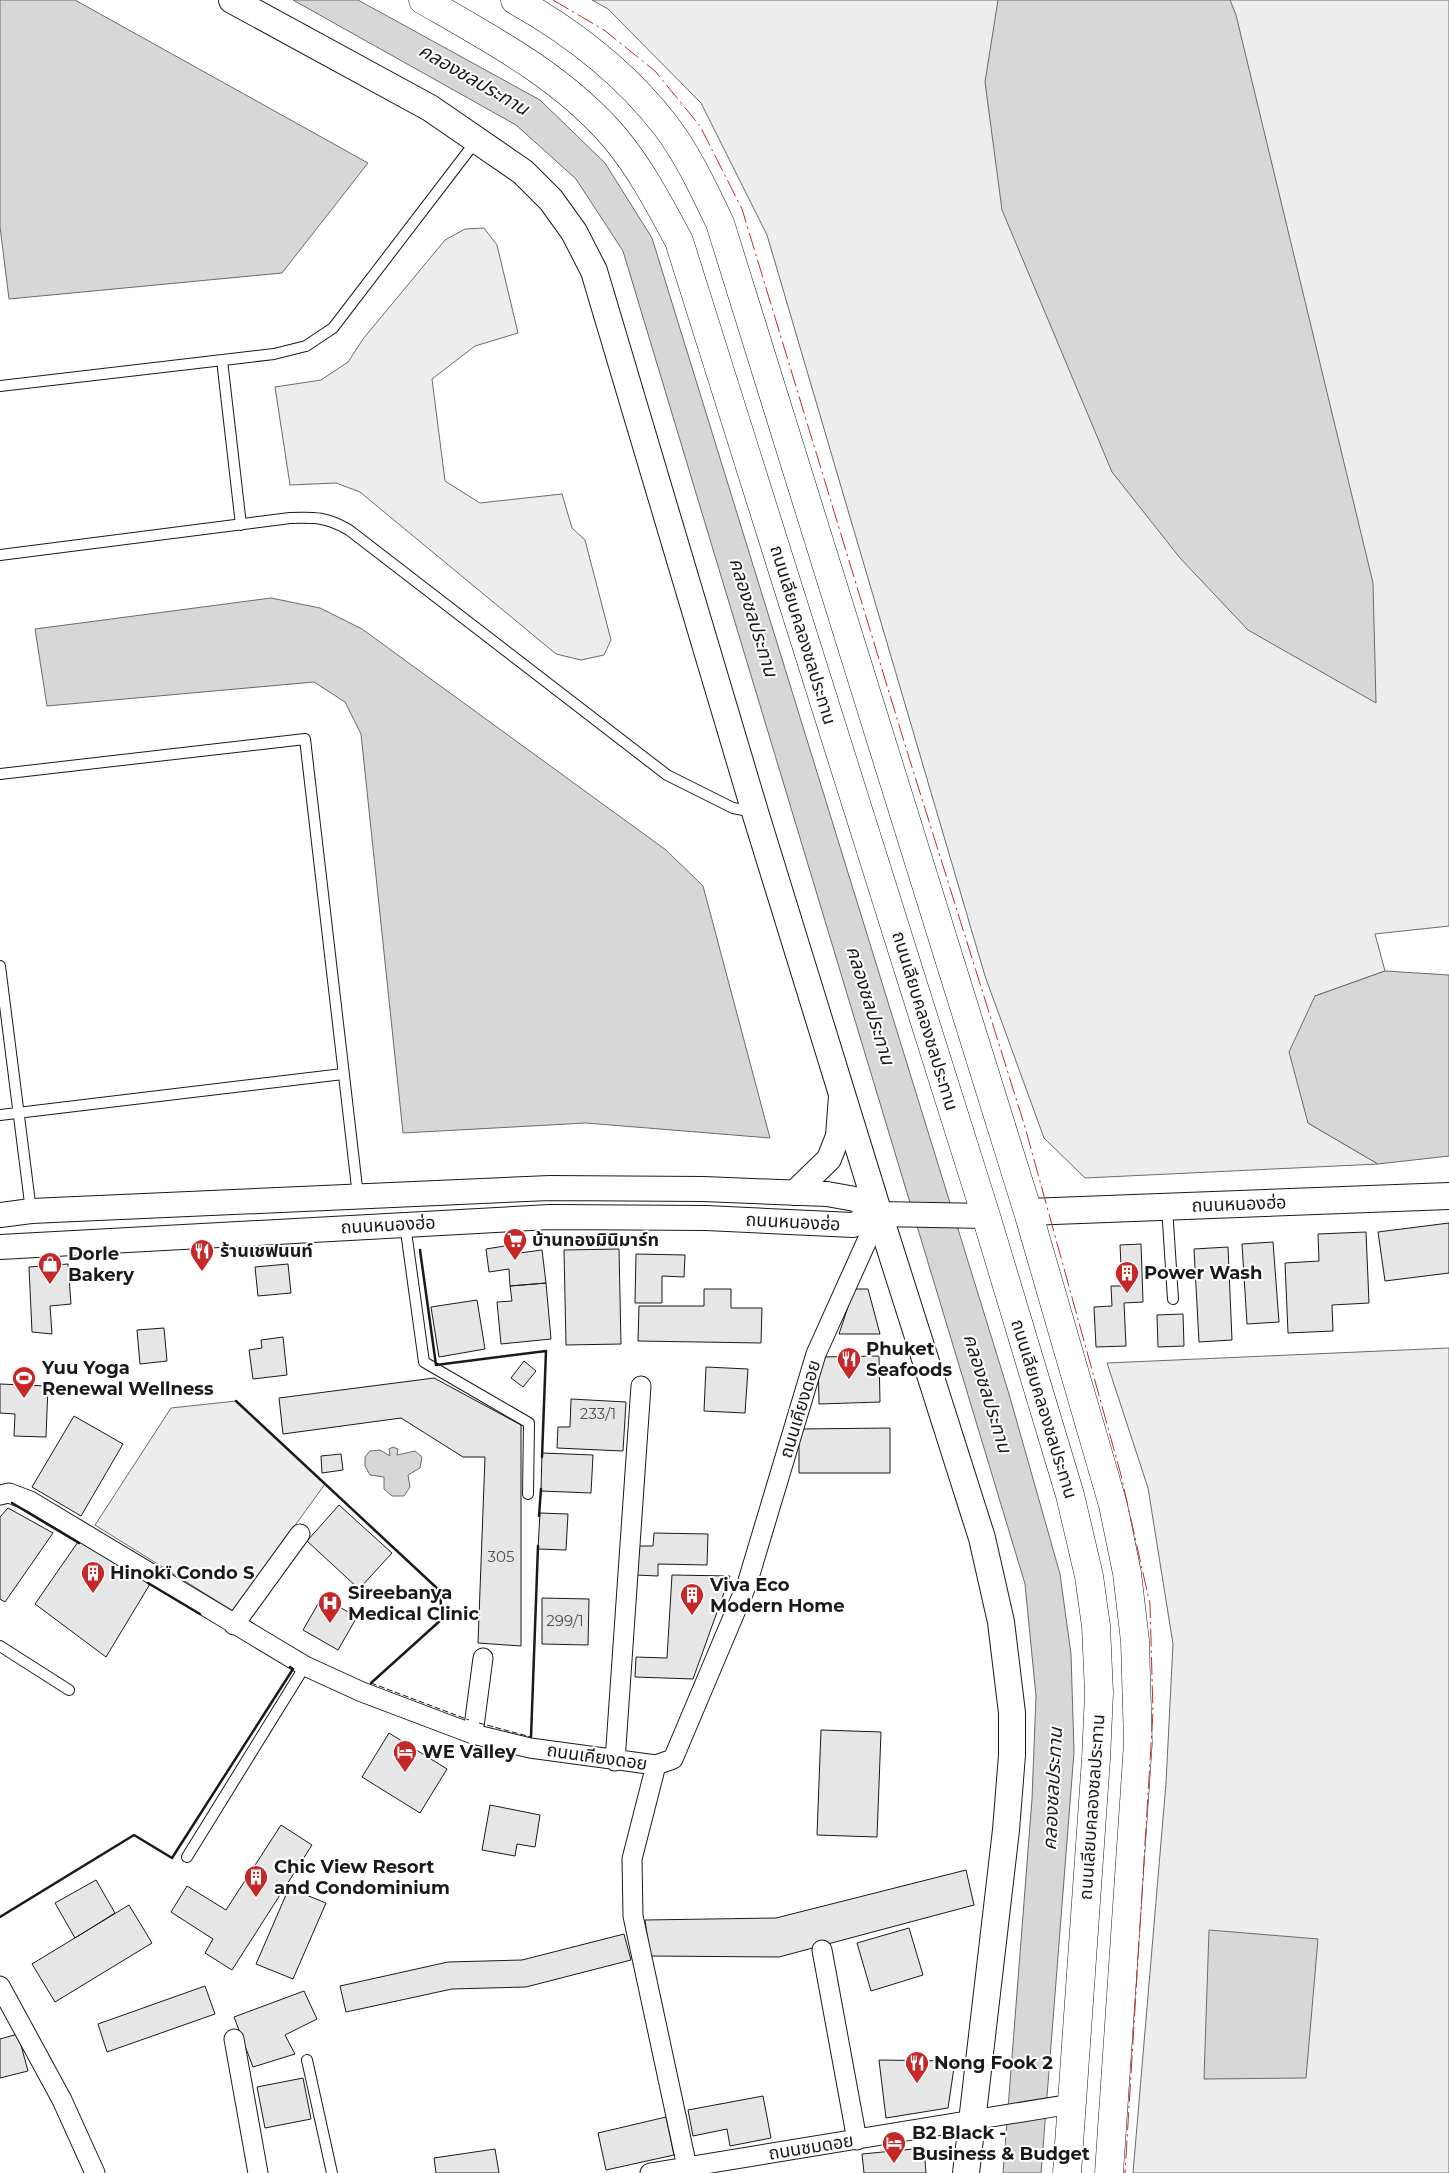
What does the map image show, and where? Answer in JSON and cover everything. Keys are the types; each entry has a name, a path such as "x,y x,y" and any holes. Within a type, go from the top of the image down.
{"main road":[{"path":"232,0 430,108 523,172 551,200 574,232 594,271 755,812 879,1214 982,1538 1001,1622 1012,1713 1012,1755 1006,1830 966,2173"},
{"name":"ถนนเลียบคลองชลประทาน","path":"423,0 511,50 574,97 615,138 647,182 679,241 986,1216 1070,1495 1088,1576 1096,1626 1099,1693 1067,2173"},
{"path":"515,0 593,52 629,84 666,127 697,176 720,223 1028,1212 1113,1505 1126,1573 1135,1641 1138,1743 1109,2173"},
{"name":"ถนนหนองฮ่อ","path":"1028,1212 1449,1196"},
{"path":"986,1216 1028,1212"}],"street":[{"path":"794,1193 830,1159 838,1136 842,1091"},
{"name":"ถนนหนองฮ่อ","path":"0,1215 32,1211 550,1188 794,1193 855,1199 879,1214"},
{"path":"32,1211 33,1244"},
{"path":"879,1214 986,1216"},
{"name":"ถนนหนองฮ่อ","path":"0,1247 550,1217 706,1218 854,1225 879,1214"},
{"name":"ถนนเคียงดอย","path":"0,1495 9,1493 30,1501 305,1666 362,1692 473,1734 530,1748 615,1761 656,1765 673,1759 747,1584 816,1354 879,1214"},
{"path":"615,1761 641,1386"},
{"path":"234,1625 300,1534"},
{"path":"473,1734 483,1658"},
{"path":"656,1765 632,1859 633,1916 687,2167"},
{"path":"822,1950 857,2140"},
{"path":"0,1986 62,2100 95,2173"},
{"path":"234,2039 258,2173"},
{"name":"ถนนชมดอย","path":"650,2173 1072,2104"}],"lane":[{"path":"0,386 274,354 306,346 332,328 478,140"},
{"path":"222,360 241,525"},
{"path":"0,555 306,517 332,520 349,530 667,775 733,808 755,812"},
{"path":"0,774 305,739 358,1196"},
{"path":"0,966 32,1211"},
{"path":"0,1115 343,1074"},
{"path":"1167,1207 1173,1299"},
{"path":"405,1224 424,1362 528,1423 528,1494"},
{"path":"0,1646 69,1690"},
{"path":"187,1857 305,1666"},
{"path":"307,2060 332,2173"}],"shaded area":[{"path":"592,0 1449,0 1449,926 1375,934 1385,971 1315,996 1308,1123 1378,1164 1085,1178 1044,1138 985,976 767,235 701,103 608,9"},
{"path":"484,228 497,245 518,333 475,346 432,379 445,481 480,503 562,494 572,528 585,540 611,640 604,655 581,660 556,654 360,492 336,483 290,485 275,387 321,380 348,362 363,339 445,240 465,229"},
{"path":"1449,1348 1449,2173 1133,2173 1166,1783 1173,1644 1148,1488 1107,1363"},
{"path":"236,1401 325,1484 233,1611 95,1525 171,1408"}],"water":[{"path":"0,0 75,0 368,163 282,273 9,299 0,227"},
{"name":"คลองชลประทาน","path":"293,0 358,0 540,100 605,163 652,238 1009,1394 1060,1574 1071,1654 1074,1752 1041,2173 1003,2173 1032,1799 1036,1696 1025,1584 623,251 576,179 516,125"},
{"path":"998,0 1230,0 1236,15 1373,583 1376,703 1248,630 1180,558 1112,472 1002,210 985,82"},
{"path":"271,598 320,608 362,629 666,850 703,886 770,1138 586,1123 403,1133 361,734 345,702 314,682 47,706 35,629"},
{"path":"1385,971 1449,975 1449,1156 1378,1164 1308,1123 1289,1052 1315,996"},
{"path":"393,1447 398,1449 397,1455 415,1451 422,1457 420,1468 408,1475 410,1487 404,1496 392,1496 384,1489 384,1477 370,1475 365,1466 365,1457 370,1451 380,1450 390,1456 389,1449"},
{"path":"1209,1930 1318,1939 1306,2078 1204,2079"}],"building":[{"path":"1449,1223 1449,1273 1385,1281 1378,1232"},
{"path":"1366,1232 1369,1303 1332,1305 1333,1331 1288,1333 1285,1263 1319,1261 1318,1234"},
{"path":"1273,1242 1279,1322 1247,1324 1242,1244"},
{"name":"Power Wash","path":"1141,1244 1143,1302 1124,1303 1126,1346 1096,1347 1094,1307 1112,1306 1111,1286 1122,1286 1120,1245"},
{"name":"บ้านทองมินิมาร์ท","path":"511,1245 512,1254 542,1250 546,1283 510,1286 509,1269 489,1272 486,1249"},
{"path":"1228,1247 1232,1340 1199,1342 1194,1249"},
{"path":"619,1249 621,1344 566,1345 564,1250"},
{"path":"636,1254 685,1255 684,1277 662,1276 662,1303 635,1303"},
{"name":"Dorle Bakery","path":"68,1264 71,1304 50,1306 52,1334 32,1332 29,1267"},
{"path":"288,1264 291,1293 258,1296 255,1267"},
{"path":"546,1283 551,1339 501,1344 497,1302 512,1301 510,1286"},
{"path":"704,1289 731,1289 731,1308 762,1308 761,1343 638,1341 639,1306 704,1306"},
{"path":"854,1289 868,1289 880,1334 839,1334"},
{"path":"477,1300 485,1349 439,1357 431,1307"},
{"path":"1183,1314 1184,1346 1158,1347 1157,1315"},
{"path":"164,1328 167,1361 140,1364 137,1330"},
{"path":"283,1337 287,1375 253,1379 249,1350 262,1348 261,1340"},
{"name":"Phuket Seafoods","path":"879,1356 880,1402 819,1404 818,1357"},
{"path":"524,1361 536,1371 523,1387 511,1378"},
{"path":"706,1367 748,1369 745,1413 704,1411"},
{"path":"434,1378 521,1425 521,1646 478,1643 485,1457 463,1457 401,1418 283,1434 279,1398"},
{"name":"Yuu Yoga Renewal Wellness","path":"0,1384 48,1386 46,1437 14,1436 15,1414 0,1413"},
{"path":"571,1399 626,1402 623,1451 557,1448 558,1427 570,1427"},
{"path":"74,1416 123,1444 81,1516 32,1487"},
{"path":"890,1428 890,1473 799,1473 799,1429"},
{"path":"542,1453 593,1455 591,1493 541,1491"},
{"path":"341,1454 343,1470 322,1473 321,1456"},
{"path":"339,1505 392,1553 359,1589 307,1541"},
{"path":"8,1508 53,1533 5,1602 0,1599 0,1517"},
{"path":"540,1513 568,1514 566,1550 538,1549"},
{"path":"654,1533 708,1534 707,1565 658,1564 658,1576 635,1575 636,1546 653,1546"},
{"name":"Hinokï Condo S","path":"80,1539 150,1584 106,1657 35,1604"},
{"name":"Viva Eco Modern Home","path":"672,1575 730,1576 693,1679 635,1677 636,1657 667,1658"},
{"name":"Sireebanya Medical Clinic","path":"322,1597 357,1617 338,1650 303,1630"},
{"path":"542,1598 589,1599 588,1645 542,1644"},
{"path":"821,1730 881,1732 877,1837 817,1835"},
{"name":"WE Valley","path":"389,1733 447,1769 420,1813 362,1777"},
{"path":"490,1805 540,1815 535,1847 517,1844 515,1856 482,1850"},
{"name":"Chic View Resort and Condominium","path":"281,1825 312,1845 232,1970 205,1953 213,1939 171,1912 187,1886 226,1910"},
{"path":"966,1870 974,1905 779,1957 650,1956 645,1920 776,1918"},
{"path":"96,1880 115,1913 75,1938 55,1903"},
{"path":"289,1888 326,1903 293,1979 256,1964"},
{"path":"129,1905 152,1943 55,2002 32,1964"},
{"path":"909,1928 923,1975 871,1991 857,1943"},
{"path":"624,1934 631,1960 526,1987 452,1989 346,2012 340,1986 448,1962 522,1960"},
{"path":"205,1986 215,2014 107,2052 98,2024"},
{"path":"304,1991 317,2019 285,2035 295,2054 253,2067 234,2017"},
{"path":"18,2034 28,2071 0,2078 0,2039"},
{"name":"Nong Fook 2","path":"879,2060 955,2061 948,2108 886,2118"},
{"path":"303,2078 311,2119 265,2128 257,2087"},
{"path":"763,2096 771,2138 730,2146 727,2129 693,2136 688,2110"},
{"path":"666,2117 674,2155 606,2170 598,2133"},
{"name":"B2 Black - Business & Budget","path":"924,2148 926,2173 864,2173 862,2154"},
{"path":"495,2149 499,2173 436,2173 434,2158"}],"fence":[{"path":"371,1683 469,1720"},
{"path":"479,1723 531,1737"}],"wall":[{"path":"420,1250 436,1365 546,1351 542,1457"},
{"path":"236,1401 440,1591 442,1619 371,1683"},
{"path":"539,1516 541,1489"},
{"path":"12,1503 79,1543"},
{"path":"531,1737 538,1546"},
{"path":"148,1583 200,1614"},
{"path":"0,1917 134,1835 172,1858 293,1669 290,1667"}],"power":[{"path":"553,0 604,30 655,71 700,126 742,209 906,748 1025,1127 1121,1475 1150,1604 1153,1712 1125,2173"}],"place":[{"name":"บ้านทองมินิมาร์ท","path":"515,1261"},
{"name":"ร้านเชฟนนท์","path":"202,1272"},
{"name":"Dorle Bakery","path":"50,1285"},
{"name":"Power Wash","path":"1127,1294"},
{"name":"Phuket Seafoods","path":"849,1380"},
{"name":"Yuu Yoga Renewal Wellness","path":"24,1399"},
{"name":"Hinokï Condo S","path":"93,1594"},
{"name":"Viva Eco Modern Home","path":"692,1616"},
{"name":"Sireebanya Medical Clinic","path":"330,1624"},
{"name":"WE Valley","path":"405,1773"},
{"name":"Chic View Resort and Condominium","path":"256,1898"},
{"name":"Nong Fook 2","path":"917,2084"},
{"name":"B2 Black - Business & Budget","path":"894,2164"}]}
